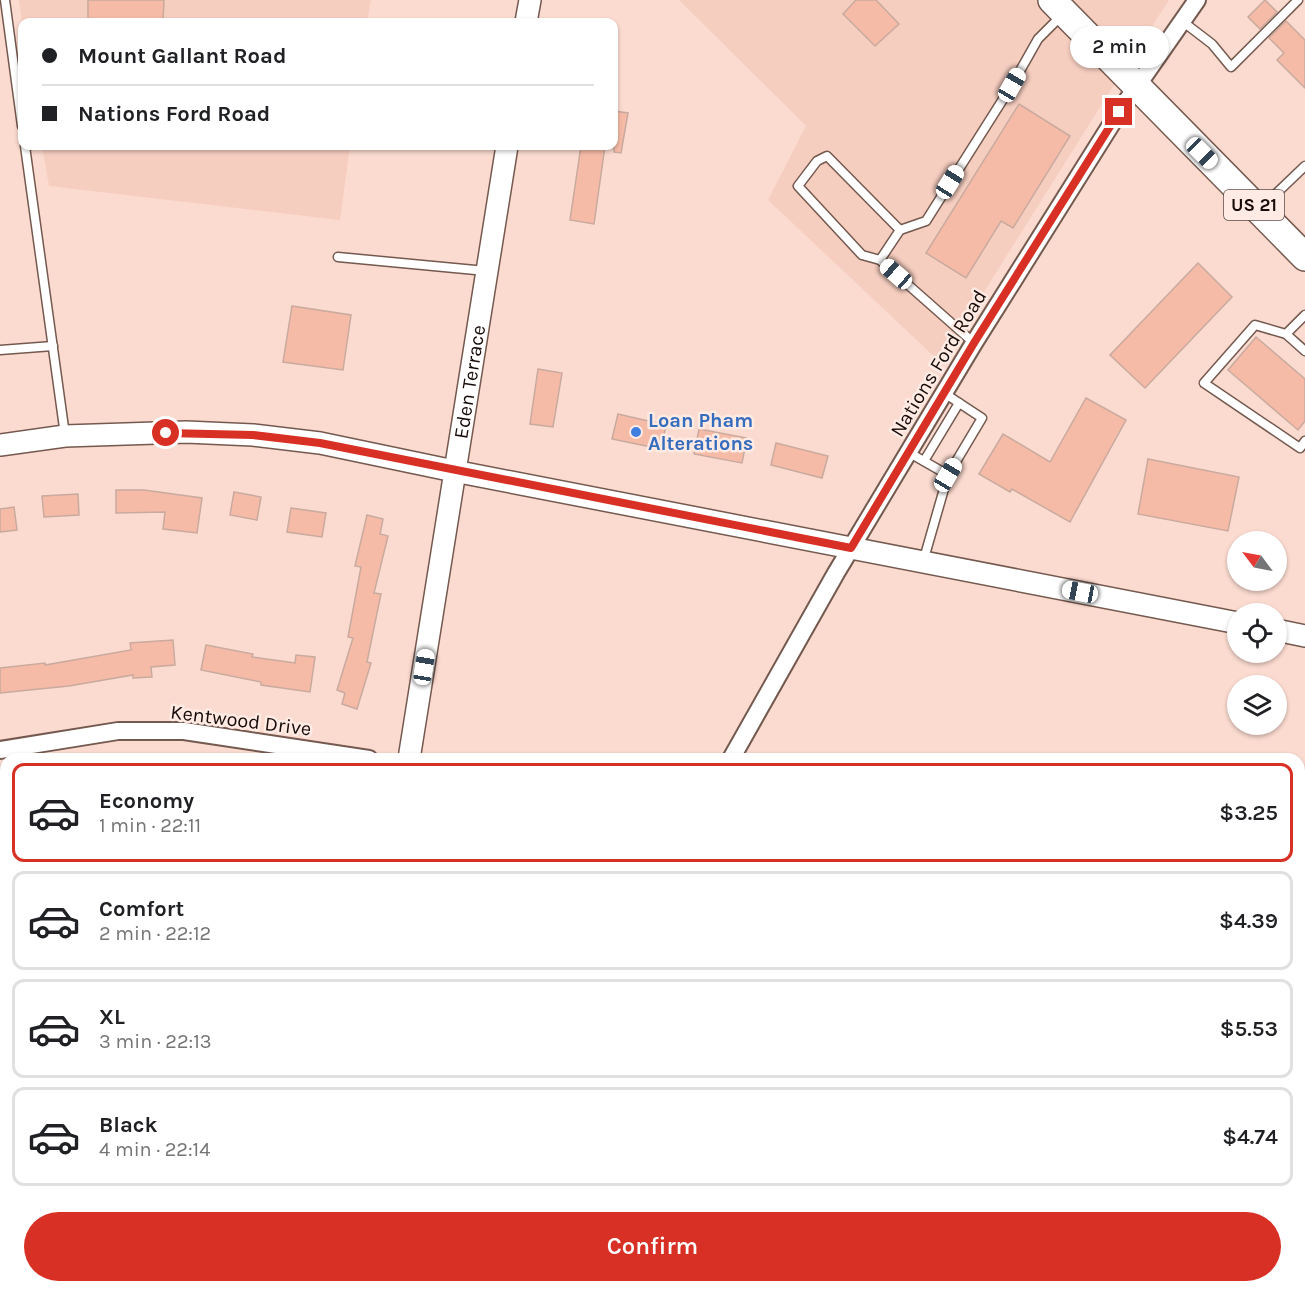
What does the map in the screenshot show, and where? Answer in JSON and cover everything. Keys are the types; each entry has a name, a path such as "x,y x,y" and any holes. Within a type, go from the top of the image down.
{"main road":[{"name":"US 21","path":"1058,6 1305,257"}],"street":[{"path":"527,18 530,0"},
{"name":"Nations Ford Road","path":"734,753 851,548 974,343 1136,86 1197,0"},
{"name":"Eden Terrace","path":"411,753 506,150"},
{"path":"0,445 65,436 186,432 253,435 320,443 1227,621"},
{"path":"1287,632 1305,636"},
{"name":"Kentwood Drive","path":"0,750 118,731 184,731 329,753"}],"lane":[{"path":"5,0 18,96"},
{"path":"1182,21 1212,44 1232,67 1298,0"},
{"path":"880,260 900,230 926,220 1012,85 1058,6"},
{"path":"26,150 65,436"},
{"path":"900,230 827,156 817,161 798,186 862,255 880,260 974,343"},
{"path":"1259,210 1305,166"},
{"path":"338,257 486,271"},
{"path":"1286,334 1305,315"},
{"path":"1305,351 1286,334 1255,325 1204,383 1300,448 1305,441"},
{"path":"0,350 53,346"},
{"path":"923,562 948,475 982,418 944,393"},
{"path":"924,461 959,403"},
{"path":"908,452 948,475"}],"shaded area":[{"path":"19,0 371,0 368,18 21,18"},
{"path":"679,0 1169,0 940,362 768,200 806,126"},
{"path":"43,150 349,150 340,220 49,186"}],"building":[{"path":"88,0 164,0 163,18 88,18"},
{"path":"856,0 876,0 899,24 875,46 843,14"},
{"path":"1265,0 1277,12 1260,29 1248,17"},
{"path":"1286,21 1305,40 1305,88 1277,60 1284,53 1269,38"},
{"path":"1019,104 1070,136 1013,228 1001,221 966,278 926,253"},
{"path":"618,112 628,113 621,153 614,152 618,150"},
{"path":"580,150 604,150 594,224 570,220"},
{"path":"1198,263 1232,297 1145,388 1110,355"},
{"path":"292,306 351,315 343,370 283,362"},
{"path":"1256,337 1305,379 1305,421 1298,430 1228,370"},
{"path":"538,369 562,373 553,427 530,424"},
{"path":"1086,398 1126,420 1070,522 1012,489 1010,492 979,474 1003,434 1050,462"},
{"path":"618,414 666,425 661,449 612,439"},
{"path":"699,429 747,438 742,463 694,454"},
{"path":"776,443 828,456 822,478 771,465"},
{"path":"1148,459 1239,477 1228,531 1138,514"},
{"path":"116,490 144,490 202,498 197,533 163,529 165,512 116,513"},
{"path":"234,492 261,497 257,520 230,515"},
{"path":"78,494 79,515 44,517 42,496"},
{"path":"14,507 17,530 0,532 0,509"},
{"path":"291,508 326,513 322,537 287,532"},
{"path":"367,515 383,519 380,534 388,536 374,593 381,594 367,662 371,663 357,709 342,704 345,693 337,690 353,638 348,637 361,567 355,566"},
{"path":"173,640 175,665 151,667 152,677 133,678 133,675 69,686 0,693 0,668 45,663 45,665 131,650 130,643"},
{"path":"206,645 253,654 252,657 295,663 296,655 315,657 310,692 261,685 261,682 201,670"}],"place":[{"name":"Loan Pham Alterations","path":"636,432"}],"route":[{"path":"166,433 253,435 320,443 851,548 974,343 1119,112"}]}
